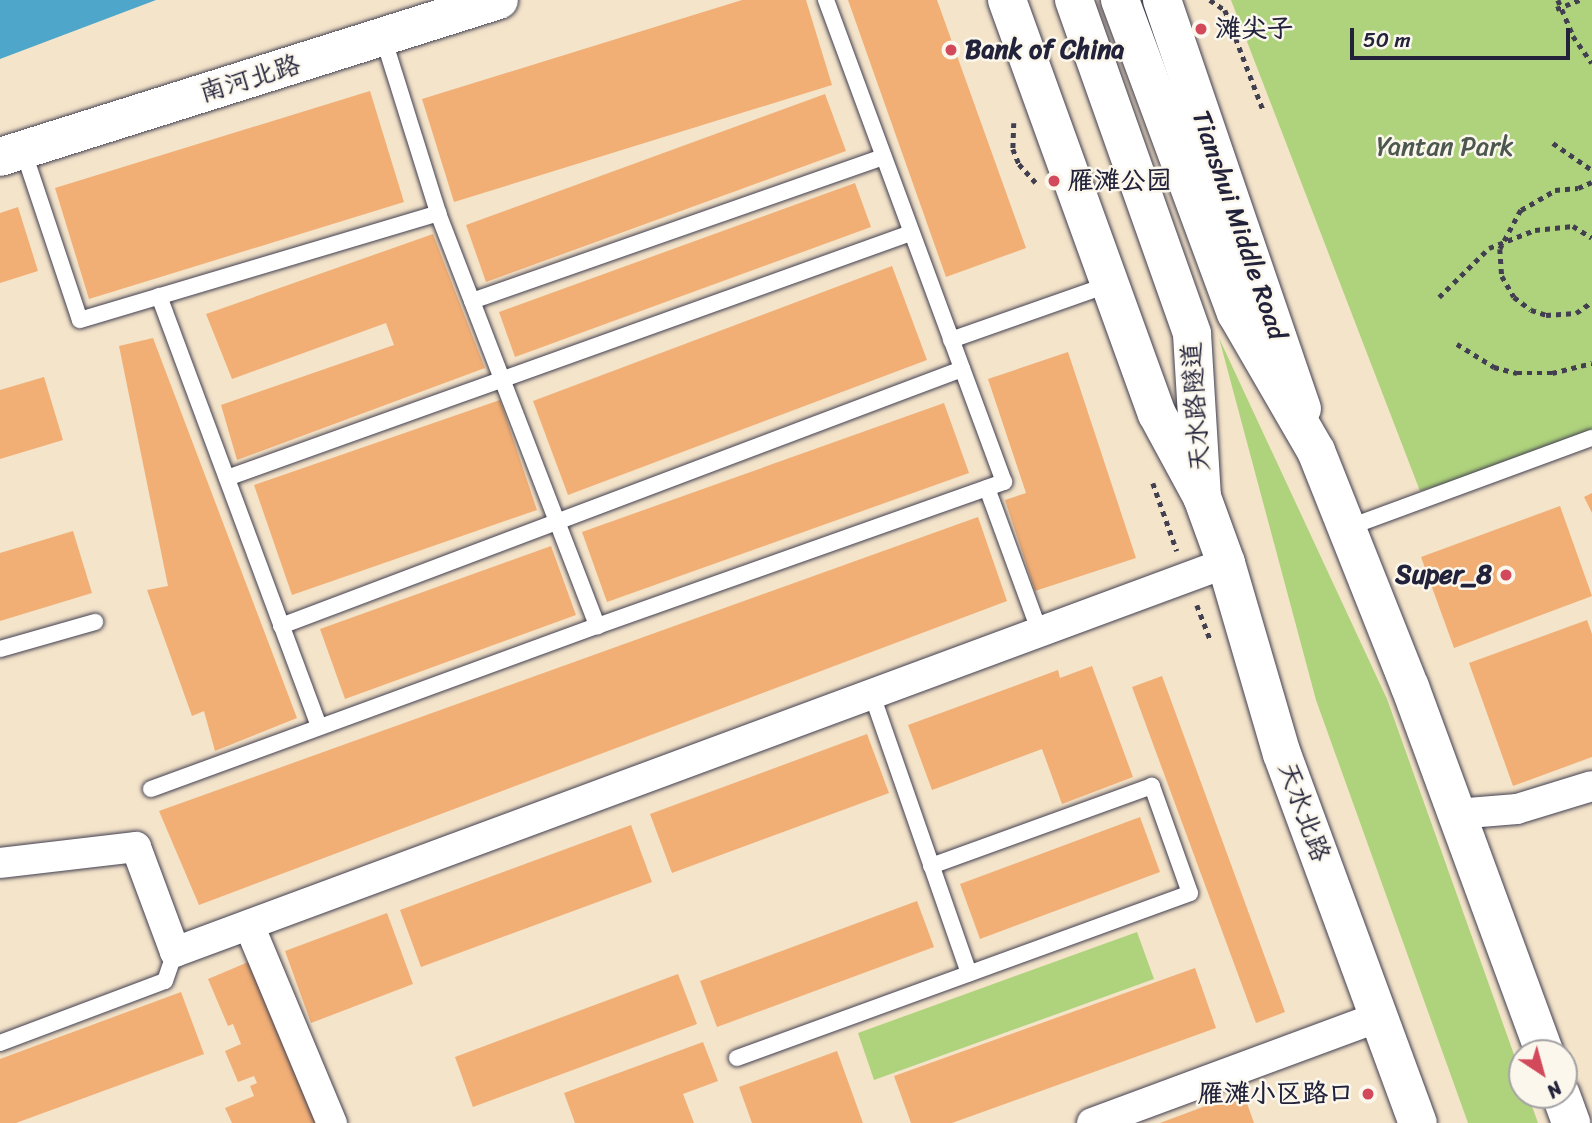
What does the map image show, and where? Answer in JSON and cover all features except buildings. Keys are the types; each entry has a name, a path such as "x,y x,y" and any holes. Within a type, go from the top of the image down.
{"main road":[{"name":"南河北路","path":"12,153 499,0"},
{"path":"1007,0 1157,414 1202,497"},
{"name":"天水路隧道","path":"1074,0 1192,334 1202,497"},
{"path":"1120,0 1236,313 1316,451 1540,1039"},
{"name":"Tianshui Middle Road","path":"1162,0 1316,451"},
{"name":"天水北路","path":"1202,497 1226,563 1282,754 1418,1123"}],"street":[{"path":"0,863 136,848 175,952 871,692 1226,563"},
{"path":"1456,814 1517,810 1592,786"},
{"path":"249,925 332,1123"},
{"path":"1092,1123 1379,1017"}],"lane":[{"path":"151,789 597,625 1004,482 826,0"},
{"path":"383,37 438,213 597,625"},
{"path":"12,153 80,320 438,213"},
{"path":"472,301 884,157"},
{"path":"227,478 911,233"},
{"path":"951,340 1110,284"},
{"path":"159,296 318,726"},
{"path":"281,626 962,369"},
{"path":"1347,528 1592,438"},
{"path":"988,488 1039,630"},
{"path":"0,649 95,622"},
{"path":"871,692 969,974"},
{"path":"737,1058 1189,894 1152,786 931,866"},
{"path":"0,1042 165,981 175,952"}],"path":[{"path":"1210,0 1225,10 1264,112"},
{"path":"1558,0 1573,36 1592,63"},
{"path":"1556,9 1580,0"},
{"path":"1553,143 1592,170"},
{"path":"1592,182 1578,188 1555,190 1521,210 1505,235 1500,264 1507,287 1531,310 1546,315 1564,316 1576,313 1592,302"},
{"path":"1439,297 1489,248 1535,230 1573,226 1592,238"},
{"path":"1457,344 1494,367 1517,373 1552,373 1592,363"}],"green space":[{"name":"Yantan Park","path":"1231,0 1592,0 1592,439 1420,491"},
{"path":"1219,338 1387,699 1508,1039 1508,1109 1533,1109 1538,1123 1468,1123 1316,700"},
{"path":"1137,932 1154,979 874,1080 858,1033"}],"water":[{"path":"0,0 156,0 0,59"}],"place":[{"name":"滩尖子","path":"1201,29"},
{"name":"Bank of China","path":"951,50"},
{"name":"雁滩公园","path":"1054,181"},
{"name":"Super_8","path":"1506,575"},
{"name":"雁滩小区路口","path":"1368,1094"}]}
